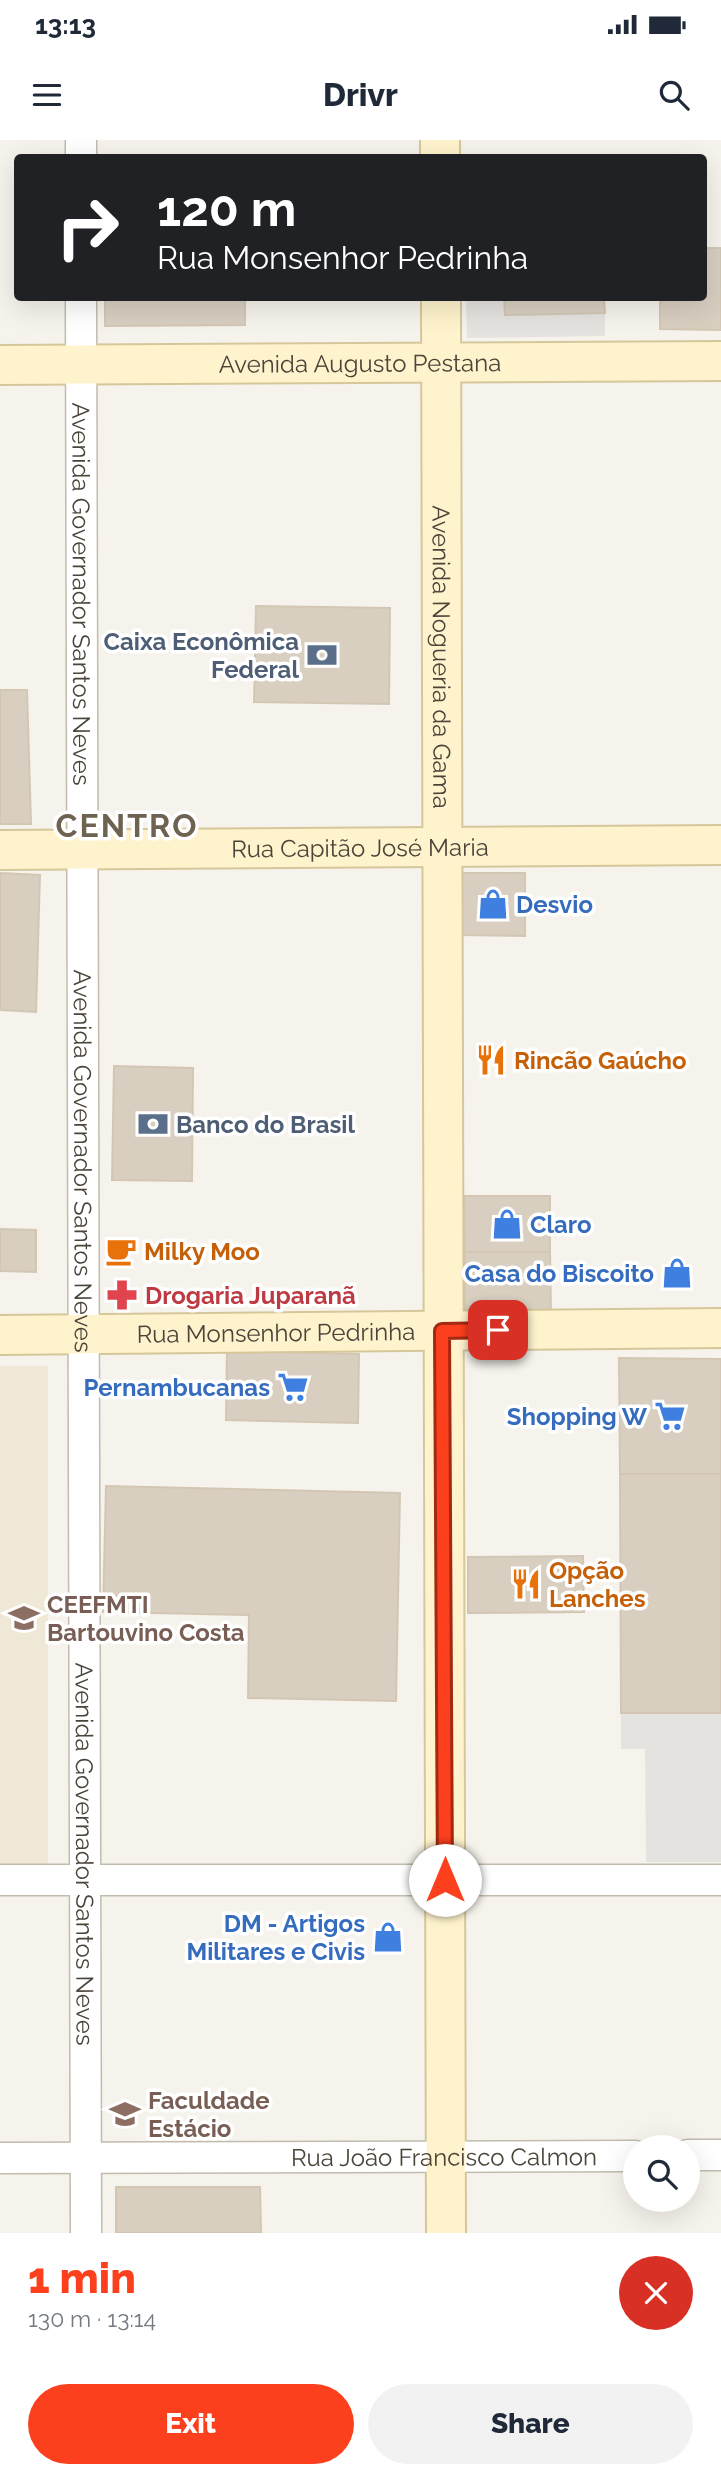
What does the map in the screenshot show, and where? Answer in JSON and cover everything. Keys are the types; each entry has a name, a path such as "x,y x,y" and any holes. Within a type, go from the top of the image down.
{"street":[{"name":"Avenida Governador Santos Neves","path":"81,301 86,2233"},
{"name":"Avenida Nogueria da Gama","path":"441,301 446,2233"},
{"name":"Avenida Augusto Pestana","path":"0,365 721,361"},
{"name":"Rua Capitão José Maria","path":"0,850 721,845"},
{"name":"Rua Monsenhor Pedrinha","path":"0,1335 721,1328"},
{"path":"0,1880 721,1880"},
{"path":"700,2155 721,2155"},
{"name":"Rua João Francisco Calmon","path":"0,2158 623,2156"}],"shaded area":[{"path":"466,301 504,301 505,315 605,313 605,336 467,338"},
{"name":"CEEFMTI Bartouvino Costa","path":"0,1366 48,1366 48,1871 0,1870"},
{"path":"621,1713 721,1713 721,1862 646,1862 645,1749 621,1749"}],"building":[{"path":"707,248 721,248 721,330 660,329 660,301 707,301"},
{"path":"105,301 245,301 245,325 105,326"},
{"path":"504,301 604,301 605,313 505,315"},
{"name":"Caixa Econômica Federal","path":"256,606 390,608 389,704 254,702"},
{"path":"0,690 27,690 31,824 0,824"},
{"path":"0,873 40,875 36,1012 0,1010"},
{"name":"Desvio","path":"460,873 525,873 525,936 460,935"},
{"name":"Banco do Brasil","path":"114,1066 193,1068 192,1181 112,1180"},
{"name":"Claro","path":"464,1196 550,1196 550,1252 465,1252"},
{"path":"0,1229 36,1230 36,1272 0,1271"},
{"path":"465,1252 550,1252 551,1315 465,1315"},
{"name":"Pernambucanas","path":"227,1351 359,1354 358,1423 226,1420"},
{"name":"Shopping W","path":"619,1358 721,1359 721,1474 620,1474"},
{"path":"620,1474 721,1474 721,1713 621,1713"},
{"path":"106,1486 400,1493 396,1701 248,1698 249,1615 103,1612"},
{"name":"Opção Lanches","path":"583,1556 584,1612 468,1613 468,1557"},
{"path":"116,2187 260,2187 261,2233 116,2233"}],"place":[{"name":"Caixa Econômica Federal","path":"322,655"},
{"name":"Desvio","path":"493,904"},
{"name":"Rincão Gaúcho","path":"491,1060"},
{"name":"Banco do Brasil","path":"153,1124"},
{"name":"Claro","path":"507,1224"},
{"name":"Milky Moo","path":"121,1251"},
{"name":"Casa do Biscoito","path":"677,1273"},
{"name":"Drogaria Juparanã","path":"122,1295"},
{"name":"Pernambucanas","path":"293,1387"},
{"name":"Shopping W","path":"670,1416"},
{"name":"Opção Lanches","path":"526,1584"},
{"name":"CEEFMTI Bartouvino Costa","path":"24,1618"},
{"name":"DM - Artigos Militares e Civis","path":"388,1937"},
{"name":"Faculdade Estácio","path":"125,2114"}],"district":[{"name":"CENTRO","path":"127,825"}],"route":[{"path":"445,1880 442,1331 498,1330"}]}
